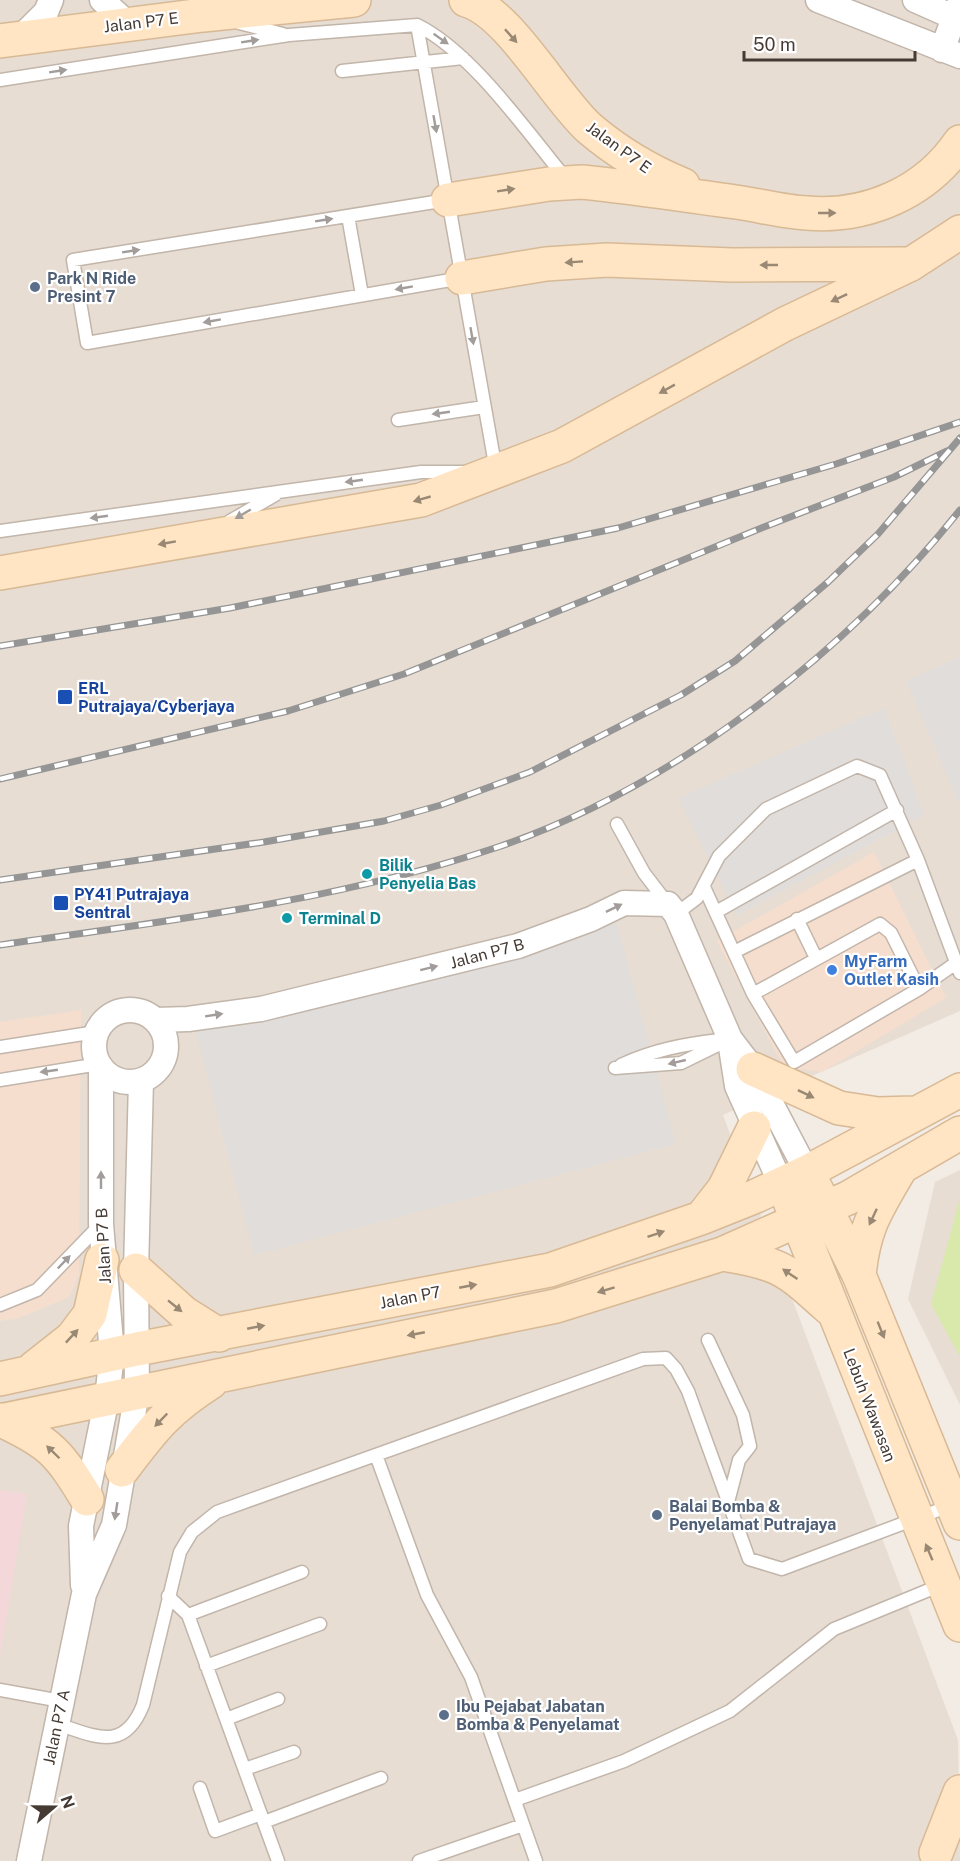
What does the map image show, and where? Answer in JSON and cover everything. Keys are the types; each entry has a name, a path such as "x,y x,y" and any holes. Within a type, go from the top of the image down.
{"main road":[{"name":"Jalan P7 E","path":"10,40 202,15 354,0"},
{"name":"Jalan P7 E","path":"466,0 477,3 499,21 588,127 621,152 655,173 690,188 749,203"},
{"path":"448,200 569,183 613,185 807,213 846,213 877,206 910,191 945,164 960,142"},
{"path":"0,573 421,500 562,446 785,324 911,264 960,232"},
{"path":"462,278 546,264 607,260 732,265 911,264"},
{"path":"753,1069 839,1108 878,1114 917,1113"},
{"name":"Jalan P7","path":"14,1376 124,1351 219,1335 550,1270 701,1218 794,1178 960,1090"},
{"path":"701,1218 724,1189 754,1128"},
{"path":"1,1420 556,1306 722,1254 848,1198 960,1133"},
{"path":"859,1275 869,1223 901,1167"},
{"name":"Lebuh Wawasan","path":"794,1178 812,1213 859,1275 956,1514"},
{"name":"Lebuh Wawasan","path":"812,1213 834,1312 960,1625"},
{"path":"722,1254 769,1263 790,1273 834,1312"},
{"path":"14,1376 72,1338 90,1314 102,1260"},
{"path":"136,1270 184,1313 219,1335"},
{"path":"122,1470 157,1423 179,1402 225,1373"},
{"path":"1,1420 39,1437 64,1462 87,1499"},
{"path":"941,1854 960,1792"}],"street":[{"path":"10,40 46,12 51,0"},
{"path":"102,0 128,24"},
{"path":"818,0 951,53 958,13 915,0"},
{"name":"Jalan P7 B","path":"124,1351 102,1260 100,1065 94,1048 96,1032 112,1014 127,1009 143,1011 156,1020 188,1019 261,1009 518,946 591,919 624,903 672,909"},
{"path":"672,909 730,1038 753,1069 794,1178"},
{"path":"100,1065 107,1074 123,1082 141,1081 154,1073 163,1062 167,1047 164,1032 156,1020"},
{"path":"730,1038 737,1086 754,1128 794,1178"},
{"name":"Jalan P7 B","path":"124,1351 136,1270 141,1081"},
{"path":"122,1395 124,1351"},
{"name":"Jalan P7 A","path":"29,1861 84,1594 114,1525 122,1470 122,1395"},
{"name":"Jalan P7 A","path":"84,1594 81,1526 87,1499 122,1395"}],"lane":[{"path":"202,15 289,35"},
{"path":"0,531 422,472 496,472 417,26"},
{"path":"0,80 289,35 417,26 435,34 464,58 569,183"},
{"path":"342,71 464,58"},
{"path":"448,200 73,260 87,343 462,278"},
{"path":"348,216 362,295"},
{"path":"398,420 484,407"},
{"path":"205,536 281,492"},
{"path":"617,824 644,873 672,909 697,898 719,856 766,809 857,766 880,775 918,860 958,968 794,1062 753,993 704,887"},
{"path":"716,912 897,810"},
{"path":"734,952 918,860"},
{"path":"797,919 816,958"},
{"path":"753,993 880,924 891,933 919,989"},
{"path":"0,1047 96,1032"},
{"path":"730,1038 681,1063 615,1068 642,1056 677,1045 730,1038"},
{"path":"0,1080 100,1065"},
{"path":"0,1305 37,1290 101,1224"},
{"path":"708,1340 743,1415 750,1446 739,1460 728,1502"},
{"path":"0,1690 59,1713 104,1738 114,1737 131,1728 143,1705 176,1564 185,1542 210,1516 643,1359 666,1358 688,1391 748,1559 782,1569 915,1518 956,1514"},
{"path":"376,1455 427,1595 471,1677 536,1861"},
{"path":"188,1615 302,1572"},
{"path":"515,1800 624,1761 730,1711 834,1629 942,1584"},
{"path":"168,1596 188,1615 278,1861"},
{"path":"206,1666 320,1624"},
{"path":"226,1719 278,1699"},
{"path":"245,1769 294,1752"},
{"path":"200,1788 215,1831 262,1818 381,1778"},
{"path":"419,1861 523,1825"}],"shaded area":[{"path":"0,0 960,0 960,1011 723,1115 958,1740 960,1861 0,1861"},
{"path":"960,657 960,806 906,681"},
{"path":"884,708 925,815 737,915 678,798"},
{"name":"MyFarm Outlet Kasih","path":"874,852 946,998 822,1072 784,1067 717,941"},
{"path":"616,920 676,1144 254,1255 195,1030"},
{"path":"81,1010 79,1275 69,1297 19,1318 0,1321 0,1022"},
{"path":"960,1170 960,1405 908,1299 935,1182"},
{"path":"0,1490 27,1494 0,1657"}],"green space":[{"path":"960,1198 960,1357 931,1304"}],"railway":[{"path":"0,646 230,608 618,528 836,464 960,422"},
{"path":"0,880 264,842 384,821 441,805 530,772 681,695 735,661 828,582 878,534 960,438"},
{"path":"0,779 288,711 404,674 764,527 894,477 947,451"},
{"path":"0,945 189,918 376,882 498,847 563,821 628,790 691,752 752,710 810,664 864,615 915,563 960,510"}],"place":[{"name":"Park N Ride Presint 7","path":"35,287"},
{"name":"ERL Putrajaya/Cyberjaya","path":"65,697"},
{"name":"Bilik Penyelia Bas","path":"367,874"},
{"name":"PY41 Putrajaya Sentral","path":"61,903"},
{"name":"Terminal D","path":"287,918"},
{"name":"MyFarm Outlet Kasih","path":"832,970"},
{"name":"Balai Bomba & Penyelamat Putrajaya","path":"657,1515"},
{"name":"Ibu Pejabat Jabatan Bomba & Penyelamat","path":"444,1715"}]}
